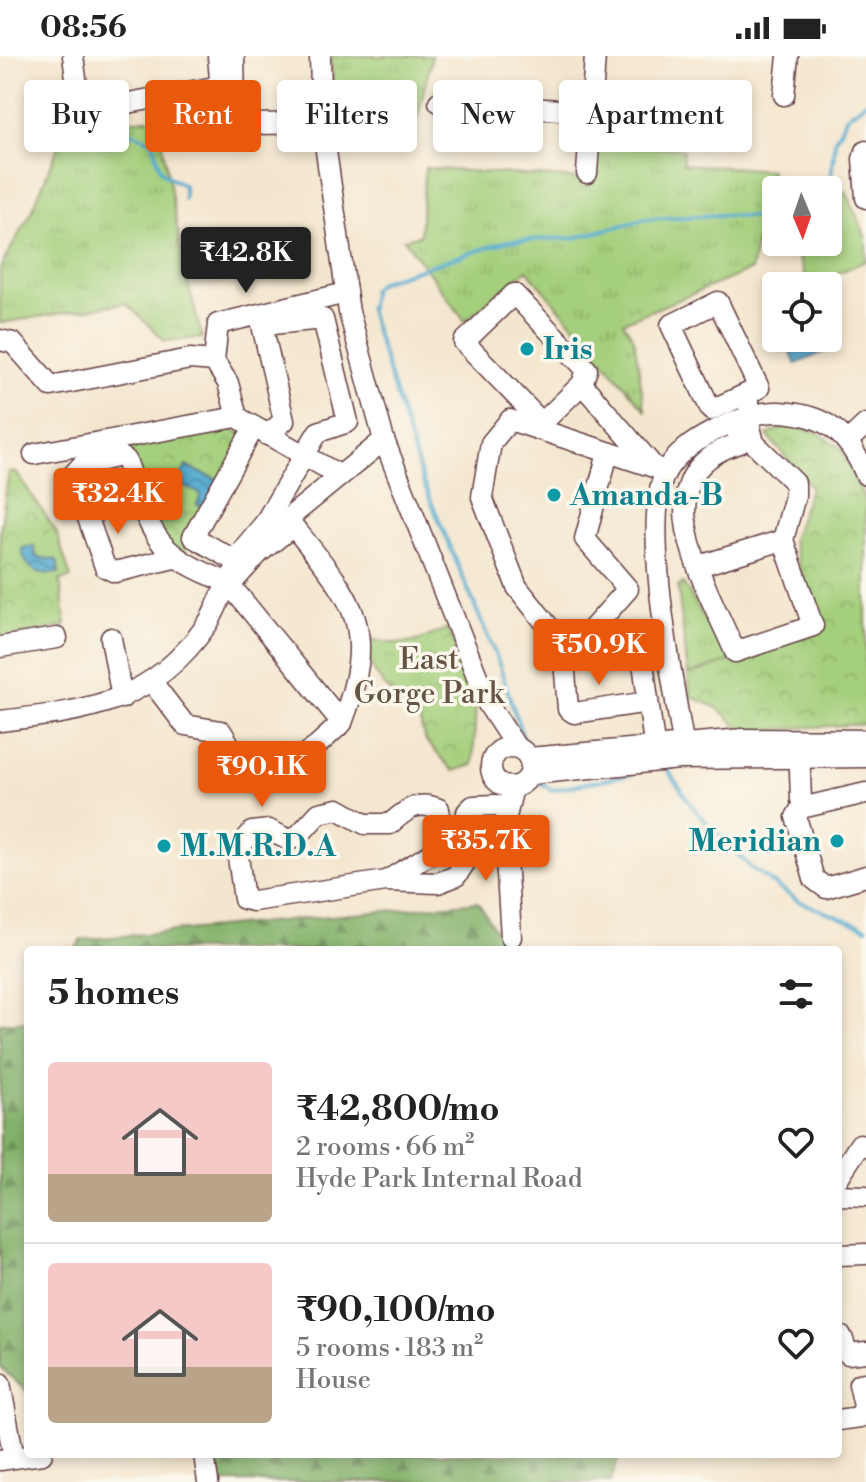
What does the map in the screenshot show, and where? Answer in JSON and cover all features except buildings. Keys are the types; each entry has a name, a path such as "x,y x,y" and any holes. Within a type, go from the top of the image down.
{"street":[{"path":"73,56 80,108 85,111 215,87 220,79 218,56"},
{"path":"234,56 235,106 254,124 277,124"},
{"path":"320,56 321,80"},
{"path":"593,80 595,56"},
{"path":"784,95 788,56"},
{"path":"866,151 863,159 866,198"},
{"path":"326,152 346,293 384,440 488,704 518,758 523,784 458,809 459,846 452,862 411,880 253,901 244,899 237,850 252,832 269,830 289,840 297,837 319,813 338,809 365,824 390,824 411,806 428,805 439,809 444,846 386,881"},
{"path":"587,173 588,152"},
{"path":"339,475 252,427 214,361 218,324 346,293"},
{"path":"514,294 587,370 582,384 542,423 464,342 514,294"},
{"path":"718,302 759,388 744,395 711,410 671,325 718,302"},
{"path":"34,454 284,421 262,325 323,319 348,422 318,432 264,524 234,560 193,537 252,427"},
{"path":"0,340 13,343 51,386 190,359 214,361"},
{"path":"582,384 660,469 662,606 668,668 685,752"},
{"path":"744,395 746,418 754,443 795,483 795,496 783,540 813,626 735,652 686,535 682,512 690,482 699,466 714,451 740,443 746,418"},
{"path":"660,469 692,442 746,418 772,412 797,413 829,426 857,444"},
{"path":"608,453 585,539 628,589 587,635 559,640 517,587 482,497 491,443 510,420 660,469"},
{"path":"866,424 857,444 866,475"},
{"path":"0,721 73,713 122,698 152,682 185,654 210,620 227,582 286,519 384,440"},
{"path":"174,558 115,572 105,567 73,475 82,465 120,456 126,460 153,535 184,565 227,582"},
{"path":"152,682 185,725 221,731 247,767 267,774 287,768 342,723 352,696 360,639 359,621 337,581 293,526 259,553 230,585 342,723"},
{"path":"699,566 783,540"},
{"path":"0,647 57,638"},
{"path":"111,638 122,698"},
{"path":"642,703 650,755"},
{"path":"799,747 801,800"},
{"path":"511,937 500,792 491,767 518,758 597,760 742,748 799,747 863,754"},
{"path":"866,793 801,808 796,817 814,879 826,888 866,876"},
{"path":"842,1172 860,1144 866,1146"},
{"path":"842,1195 866,1196"},
{"path":"842,1255 866,1254"},
{"path":"842,1337 848,1354 866,1352"},
{"path":"0,1383 10,1450"},
{"path":"842,1419 860,1417 864,1406 859,1384 866,1383"},
{"path":"205,1458 208,1482"}],"green space":[{"path":"331,56 432,56 417,119 417,80 333,80"},
{"path":"145,119 145,152 164,152 184,267 202,338 165,341 126,303 0,323 0,268 32,211 56,152 129,152 129,121"},
{"path":"596,152 683,152 683,164 771,170 770,176 762,176 762,215 751,270 623,322 634,339 645,410 527,270 465,321 404,239 420,235 425,168 594,180"},
{"path":"846,191 866,238 866,261 840,272 804,272 797,256 842,256 842,193"},
{"path":"789,425 817,432 841,448 866,503 866,724 741,731 719,710 691,697 688,675 817,632 792,540 811,486 767,435"},
{"path":"230,428 252,440 182,555 157,532 127,447"},
{"path":"9,472 16,472 56,531 71,578 60,580 66,626 0,639 0,531"},
{"path":"683,583 724,651 734,660 688,675 678,587"},
{"name":"East Gorge Park","path":"448,628 476,701 473,765 453,771 425,740 417,711 388,689 374,671 365,637 399,644"},
{"path":"478,902 505,946 77,946 81,940"},
{"path":"24,1021 24,1389 0,1367 0,1023"},
{"path":"217,1458 619,1458 611,1482 220,1482"}],"water":[{"path":"790,352 824,352 796,364"},
{"path":"186,466 218,480 205,508 197,505 201,494 177,483"},
{"path":"34,546 36,557 57,560 59,573 39,572 29,566 22,548"}],"waterway":[{"path":"831,176 835,140 847,116 866,102"},
{"path":"129,131 153,142 163,172 184,185 184,199"},
{"path":"525,744 498,661 423,482 369,310 373,288 382,281 508,241 574,238 646,219 721,215 762,217"},
{"path":"667,769 695,810 751,868 798,901 866,928"},
{"path":"537,781 552,790 631,774"}],"place":[{"name":"Iris","path":"527,349"},
{"name":"Amanda-B","path":"554,495"},
{"name":"Meridian","path":"837,841"},
{"name":"M.M.R.D.A","path":"164,846"}]}
